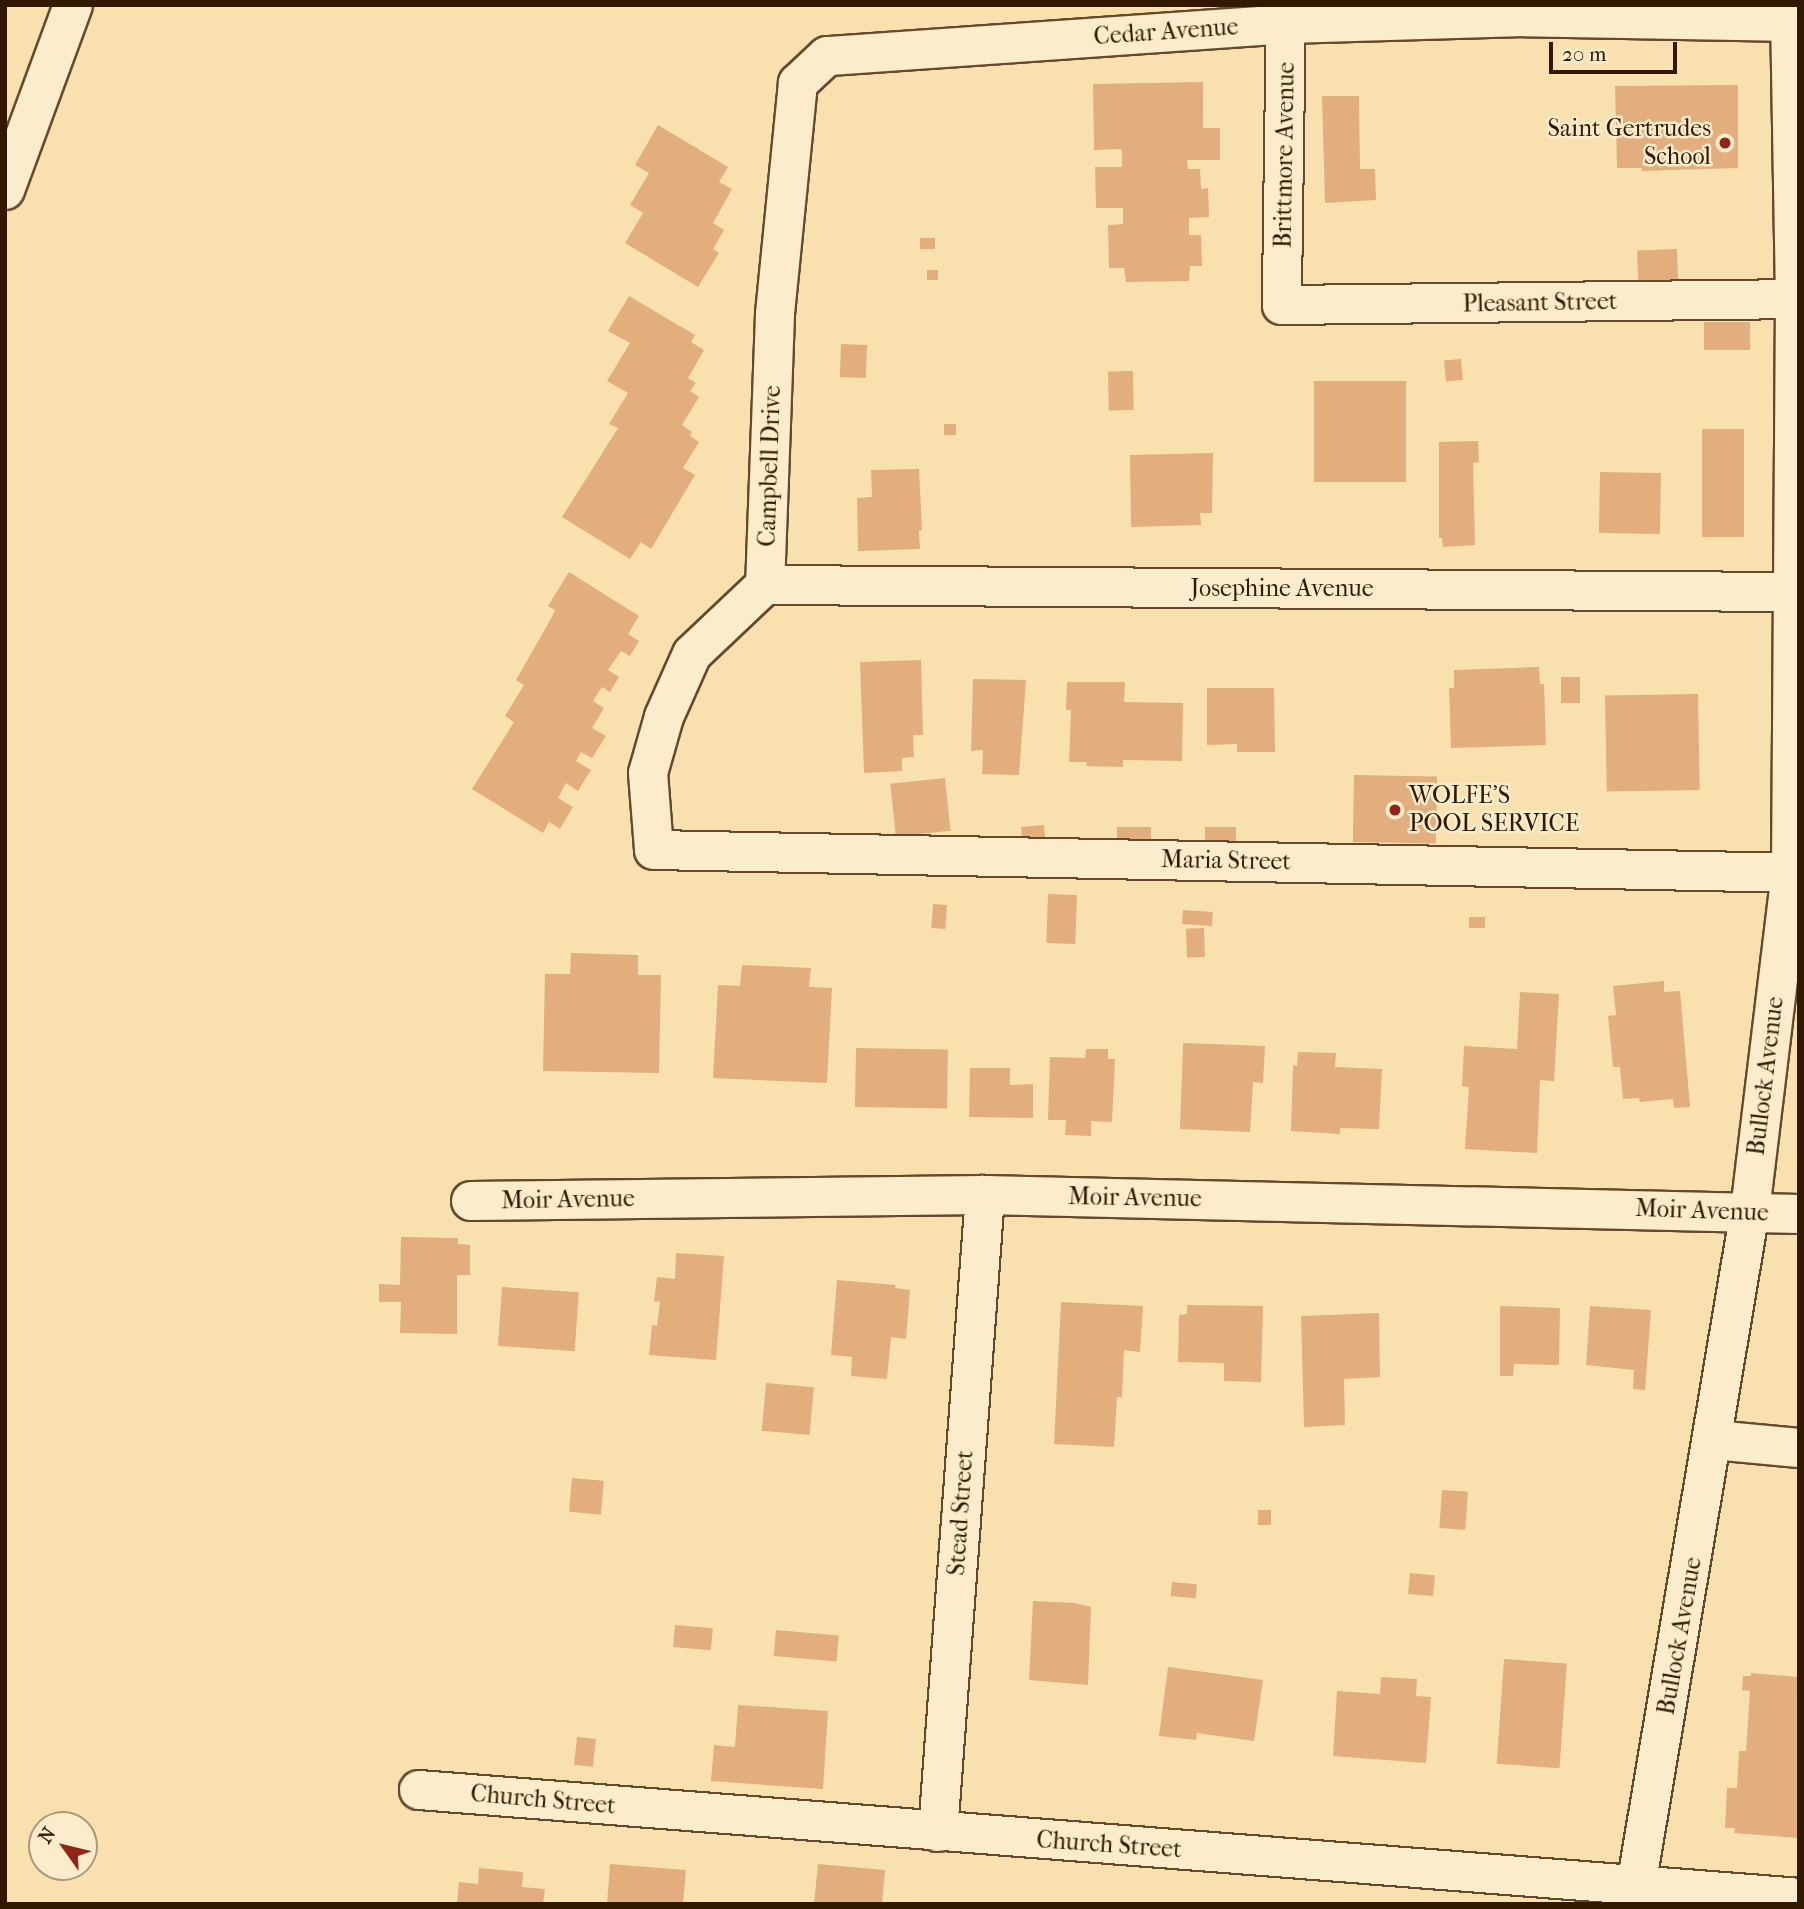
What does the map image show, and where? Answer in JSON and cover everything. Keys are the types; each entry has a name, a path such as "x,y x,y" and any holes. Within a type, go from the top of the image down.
{"street":[{"path":"5,190 73,5"},
{"name":"Cedar Avenue","path":"827,56 1287,14 1793,16"},
{"name":"Brittmore Avenue","path":"1282,305 1287,14"},
{"name":"Bullock Avenue","path":"1635,1895 1714,1440 1750,1211 1795,872 1797,299 1793,16"},
{"name":"Campbell Drive","path":"765,585 775,315 798,83 827,56"},
{"name":"Pleasant Street","path":"1282,305 1797,299"},
{"name":"Josephine Avenue","path":"765,585 1796,592"},
{"name":"Maria Street","path":"765,585 692,654 664,716 648,773 654,850 1795,872"},
{"name":"Moir Avenue","path":"471,1201 985,1195 1799,1213"},
{"name":"Stead Street","path":"938,1832 985,1195"},
{"path":"1714,1440 1799,1448"},
{"name":"Church Street","path":"419,1790 938,1832 1635,1895 1799,1898"}],"building":[{"path":"1203,82 1203,128 1220,128 1220,160 1187,160 1188,169 1200,169 1201,189 1208,188 1209,217 1189,218 1189,235 1201,235 1202,266 1190,266 1189,281 1126,282 1124,268 1109,268 1108,225 1123,224 1123,208 1096,208 1095,167 1122,167 1122,149 1094,150 1093,84"},
{"path":"1738,85 1738,168 1642,171 1642,168 1617,168 1615,86"},
{"path":"1322,96 1359,96 1360,169 1375,169 1376,200 1325,203"},
{"path":"658,125 728,167 719,182 732,189 713,223 724,230 713,249 719,253 698,287 625,243 643,213 630,205 649,173 635,165"},
{"path":"920,238 935,238 935,249 920,249"},
{"path":"1677,249 1678,287 1638,288 1637,250"},
{"path":"927,270 938,270 938,280 927,280"},
{"path":"629,296 695,335 691,342 704,350 688,378 696,383 690,391 699,397 682,425 692,432 690,436 699,442 683,468 695,475 651,549 641,542 630,559 562,517 618,428 609,424 628,393 607,381 630,343 608,331"},
{"path":"1704,322 1750,322 1750,350 1704,350"},
{"path":"841,344 867,345 866,378 840,377"},
{"path":"1461,359 1463,380 1446,381 1444,360"},
{"path":"1108,371 1133,371 1134,410 1109,410"},
{"path":"1314,381 1406,381 1406,482 1314,482"},
{"path":"944,424 956,424 956,435 944,435"},
{"path":"1702,429 1744,429 1744,537 1702,537"},
{"path":"1478,441 1479,462 1473,463 1475,545 1443,547 1442,538 1439,538 1439,442"},
{"path":"1213,453 1212,513 1200,513 1201,525 1131,527 1130,455"},
{"path":"919,469 922,530 919,531 920,549 858,551 857,498 872,497 871,470"},
{"path":"1600,472 1661,473 1660,534 1599,533"},
{"path":"569,572 639,616 628,634 639,641 630,656 621,651 608,670 619,677 610,692 602,687 593,701 604,708 592,728 606,736 592,758 581,752 576,761 591,770 578,791 566,783 558,798 573,807 560,829 549,822 543,833 472,789 514,722 505,716 524,685 516,680 553,615 555,610 548,606"},
{"path":"921,660 923,735 913,735 914,757 902,758 902,771 864,773 860,662"},
{"path":"1539,667 1540,684 1544,684 1546,745 1451,748 1449,688 1454,688 1454,670"},
{"path":"1561,677 1580,677 1580,703 1561,703"},
{"path":"973,679 1026,680 1019,775 982,774 983,750 971,751"},
{"path":"1067,682 1125,682 1124,702 1183,703 1182,761 1123,760 1123,767 1086,766 1087,762 1069,762 1071,710 1066,710"},
{"path":"1207,688 1274,688 1275,752 1237,752 1237,744 1207,745"},
{"path":"1698,694 1700,790 1607,792 1605,696"},
{"name":"WOLFE'S POOL SERVICE","path":"1354,775 1437,776 1436,843 1353,842"},
{"path":"945,778 951,831 896,836 890,784"},
{"path":"1044,825 1046,850 1023,852 1021,827"},
{"path":"1117,827 1151,827 1151,850 1117,850"},
{"path":"1205,827 1236,827 1236,841 1205,841"},
{"path":"1048,894 1077,895 1075,944 1046,943"},
{"path":"933,904 947,905 945,929 931,928"},
{"path":"1183,910 1213,912 1212,926 1182,924"},
{"path":"1469,917 1485,917 1485,928 1469,928"},
{"path":"1204,928 1205,957 1187,958 1186,929"},
{"path":"571,953 638,955 638,975 661,975 659,1073 543,1071 545,974 570,974"},
{"path":"742,965 811,968 809,987 832,988 827,1083 713,1078 718,985 740,986"},
{"path":"1664,981 1664,992 1680,991 1690,1107 1674,1108 1673,1099 1640,1102 1639,1098 1623,1099 1620,1067 1613,1067 1608,1016 1616,1015 1613,986"},
{"path":"1520,992 1559,994 1554,1081 1540,1080 1537,1153 1465,1149 1469,1087 1462,1086 1464,1046 1517,1049"},
{"path":"1183,1043 1265,1046 1263,1083 1253,1082 1250,1132 1180,1129"},
{"path":"856,1048 948,1050 947,1109 855,1107"},
{"path":"1086,1049 1108,1049 1108,1059 1115,1059 1112,1122 1091,1121 1091,1136 1065,1135 1066,1120 1048,1120 1050,1057 1085,1058"},
{"path":"1298,1052 1336,1053 1335,1067 1382,1069 1379,1129 1340,1128 1340,1134 1291,1131 1293,1065 1297,1066"},
{"path":"970,1068 1010,1068 1010,1085 1033,1084 1033,1118 969,1117"},
{"path":"401,1237 458,1238 458,1244 470,1245 470,1275 457,1275 457,1334 400,1333 401,1302 379,1302 379,1284 400,1285"},
{"path":"676,1253 724,1256 716,1360 649,1355 652,1325 657,1326 660,1302 654,1301 657,1277 675,1279"},
{"path":"837,1280 896,1285 895,1288 910,1290 906,1339 891,1337 887,1379 851,1376 852,1357 831,1355"},
{"path":"502,1287 579,1292 575,1351 498,1346"},
{"path":"1061,1302 1143,1306 1140,1352 1124,1350 1122,1397 1117,1397 1114,1447 1054,1444"},
{"path":"1187,1305 1263,1306 1261,1382 1224,1381 1224,1363 1178,1362 1179,1315 1187,1314"},
{"path":"1500,1306 1560,1308 1559,1365 1514,1364 1513,1376 1500,1376"},
{"path":"1590,1306 1651,1310 1645,1390 1633,1389 1634,1370 1586,1365"},
{"path":"1379,1313 1380,1377 1344,1379 1345,1425 1304,1427 1301,1316"},
{"path":"766,1383 814,1387 810,1435 762,1431"},
{"path":"572,1478 604,1481 601,1515 569,1512"},
{"path":"1442,1490 1468,1492 1465,1530 1439,1528"},
{"path":"1258,1510 1271,1510 1271,1525 1258,1525"},
{"path":"1410,1573 1435,1575 1433,1596 1408,1594"},
{"path":"1172,1582 1197,1584 1196,1598 1171,1596"},
{"path":"1033,1601 1075,1603 1091,1607 1088,1685 1029,1680"},
{"path":"675,1625 713,1628 711,1650 673,1647"},
{"path":"776,1630 839,1635 836,1661 774,1656"},
{"path":"1504,1659 1567,1663 1560,1768 1497,1764"},
{"path":"1168,1667 1263,1680 1254,1741 1197,1733 1196,1740 1159,1736"},
{"path":"1751,1673 1799,1677 1799,1838 1734,1833 1735,1828 1725,1828 1727,1788 1737,1788 1739,1751 1746,1751 1750,1691 1742,1690 1743,1676 1751,1676"},
{"path":"1381,1677 1417,1679 1416,1696 1431,1697 1426,1763 1333,1756 1337,1691 1380,1694"},
{"path":"738,1705 828,1711 823,1789 711,1781 714,1745 735,1747"},
{"path":"577,1737 596,1739 593,1767 574,1765"},
{"path":"610,1864 686,1870 683,1904 607,1904"},
{"path":"818,1864 885,1870 882,1904 814,1904"},
{"path":"479,1868 523,1872 522,1887 545,1889 543,1904 457,1904 459,1882 478,1884"}],"place":[{"name":"Saint Gertrudes School","path":"1725,143"},
{"name":"WOLFE'S POOL SERVICE","path":"1395,810"}]}
